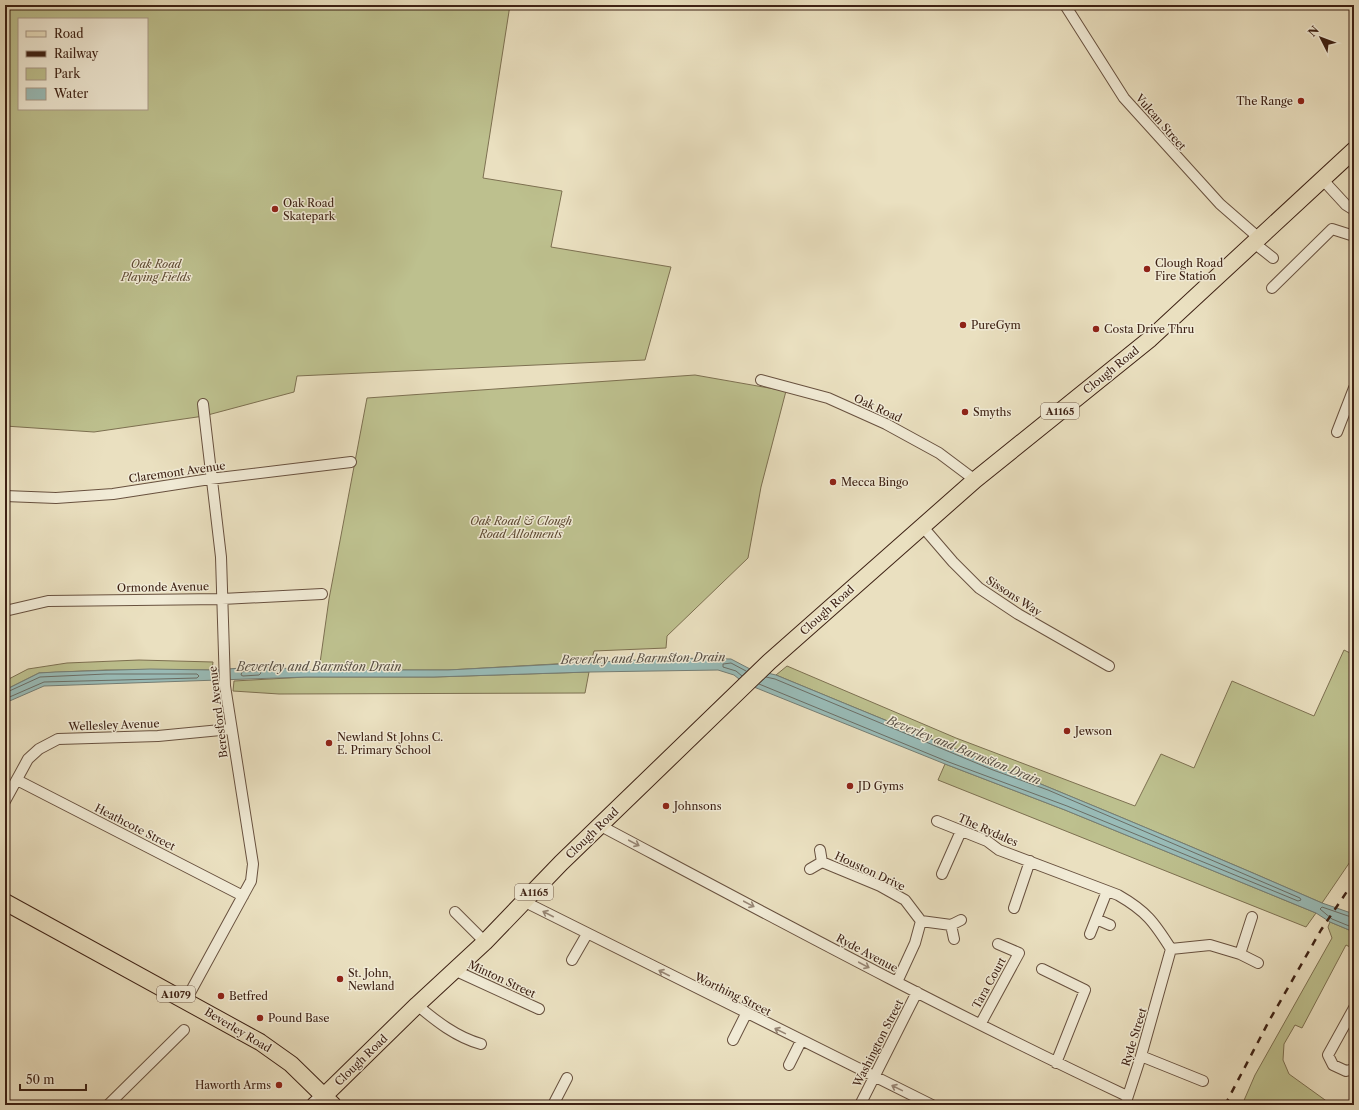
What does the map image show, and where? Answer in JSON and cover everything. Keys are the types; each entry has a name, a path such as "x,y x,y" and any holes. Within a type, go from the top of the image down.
{"main road":[{"name":"Clough Road","path":"324,1102 416,1005 485,942 599,825 764,668 975,480 1150,339 1354,150"},
{"name":"Beverley Road","path":"5,902 186,1000 260,1042 291,1064 324,1102"}],"street":[{"name":"Vulcan Street","path":"1065,5 1124,98 1220,204 1273,258"},
{"path":"1323,180 1346,205 1354,210"},
{"path":"1272,288 1332,229 1354,236"},
{"name":"Oak Road","path":"761,380 828,398 886,424 939,453 975,480"},
{"path":"1337,432 1354,388"},
{"name":"Beresford Avenue","path":"186,1000 251,881 253,864 225,686 221,557 210,479 203,404"},
{"name":"Claremont Avenue","path":"5,496 56,498 113,494 210,479 351,462"},
{"name":"Sissons Way","path":"922,526 953,562 979,588 1018,614 1109,666"},
{"name":"Ormonde Avenue","path":"5,610 48,601 222,598 322,594"},
{"name":"Wellesley Avenue","path":"5,801 28,759 39,749 58,739 158,736 231,729"},
{"name":"Heathcote Street","path":"17,780 243,896"},
{"name":"The Rydales","path":"937,822 986,840 999,850 1107,891 1132,903 1153,920 1171,949"},
{"name":"Ryde Avenue","path":"599,825 879,973 981,1024 1126,1100"},
{"path":"942,874 961,831"},
{"name":"Houston Drive","path":"820,850 822,862"},
{"path":"1014,908 1030,861"},
{"name":"Houston Drive","path":"810,869 822,862"},
{"name":"Houston Drive","path":"822,862 880,886 905,900 921,921"},
{"path":"1090,934 1107,891"},
{"name":"Worthing Street","path":"525,902 874,1078 932,1105"},
{"path":"455,912 485,942"},
{"path":"1240,954 1252,917"},
{"path":"1096,919 1110,925"},
{"path":"897,982 915,942 921,921 951,925 961,920"},
{"path":"951,925 954,939"},
{"path":"572,960 586,934"},
{"name":"Tara Court","path":"981,1024 1019,953 998,944"},
{"path":"1171,949 1210,945 1240,954 1258,963"},
{"name":"Ryde Street","path":"1126,1100 1141,1056 1165,975 1171,949"},
{"path":"1042,969 1085,990 1056,1063"},
{"name":"Minton Street","path":"454,970 538,1009"},
{"name":"Washington Street","path":"860,1105 917,992"},
{"path":"416,1005 442,1026 469,1041 481,1044"},
{"path":"1354,1008 1328,1055 1333,1065 1346,1070 1354,1069"},
{"path":"733,1040 746,1014"},
{"path":"108,1105 184,1030"},
{"path":"789,1065 801,1041"},
{"path":"1141,1056 1203,1081"},
{"path":"553,1105 567,1078"}],"green space":[{"name":"Oak Road Playing Fields","path":"13,5 510,5 483,178 562,191 551,247 671,267 645,360 297,376 294,392 204,416 94,432 5,426 5,18"},
{"name":"Oak Road & Clough Road Allotments","path":"695,375 786,391 761,487 748,558 667,636 666,648 594,651 591,662 448,670 319,670 329,599 367,398"},
{"path":"1344,650 1354,655 1354,856 1322,903 1118,816 776,675 787,666 956,738 1135,806 1161,754 1194,768 1232,681 1314,716"},
{"path":"139,660 213,662 212,670 106,670 39,673 5,690 5,681 28,669 67,663"},
{"path":"589,672 585,693 279,694 233,691 234,681 306,677 434,677"},
{"path":"945,764 1065,810 1316,913 1306,927 938,780"},
{"path":"1330,922 1354,932 1354,949 1346,945 1302,1028 1295,1025 1284,1044 1283,1060 1289,1074 1332,1105 1242,1105 1255,1075 1332,938 1328,927"}],"water":[{"path":"676,658 731,659 750,669 776,675 1118,816 1322,903 1354,914 1354,932 1330,922 1316,913 1065,810 945,764 744,683 734,675 718,670 434,677 306,677 44,686 5,703 5,690 39,673 150,669 212,670 257,667 319,670 448,670"}],"railway":[{"path":"1225,1105 1269,1021 1321,930 1354,881"}],"place":[{"name":"The Range","path":"1301,101"},
{"name":"Oak Road Skatepark","path":"275,209"},
{"name":"Clough Road Fire Station","path":"1147,269"},
{"name":"PureGym","path":"963,325"},
{"name":"Costa Drive Thru","path":"1096,329"},
{"name":"Smyths","path":"965,412"},
{"name":"Mecca Bingo","path":"833,482"},
{"name":"Jewson","path":"1067,731"},
{"name":"Newland St Johns C. E. Primary School","path":"329,743"},
{"name":"JD Gyms","path":"850,786"},
{"name":"Johnsons","path":"666,806"},
{"name":"St. John, Newland","path":"340,979"},
{"name":"Betfred","path":"221,996"},
{"name":"Pound Base","path":"260,1018"},
{"name":"Haworth Arms","path":"279,1085"}],"water label":[{"name":"Beverley and Barmston Drain","path":"643,658"},
{"name":"Beverley and Barmston Drain","path":"319,666"},
{"name":"Beverley and Barmston Drain","path":"964,750"}]}
